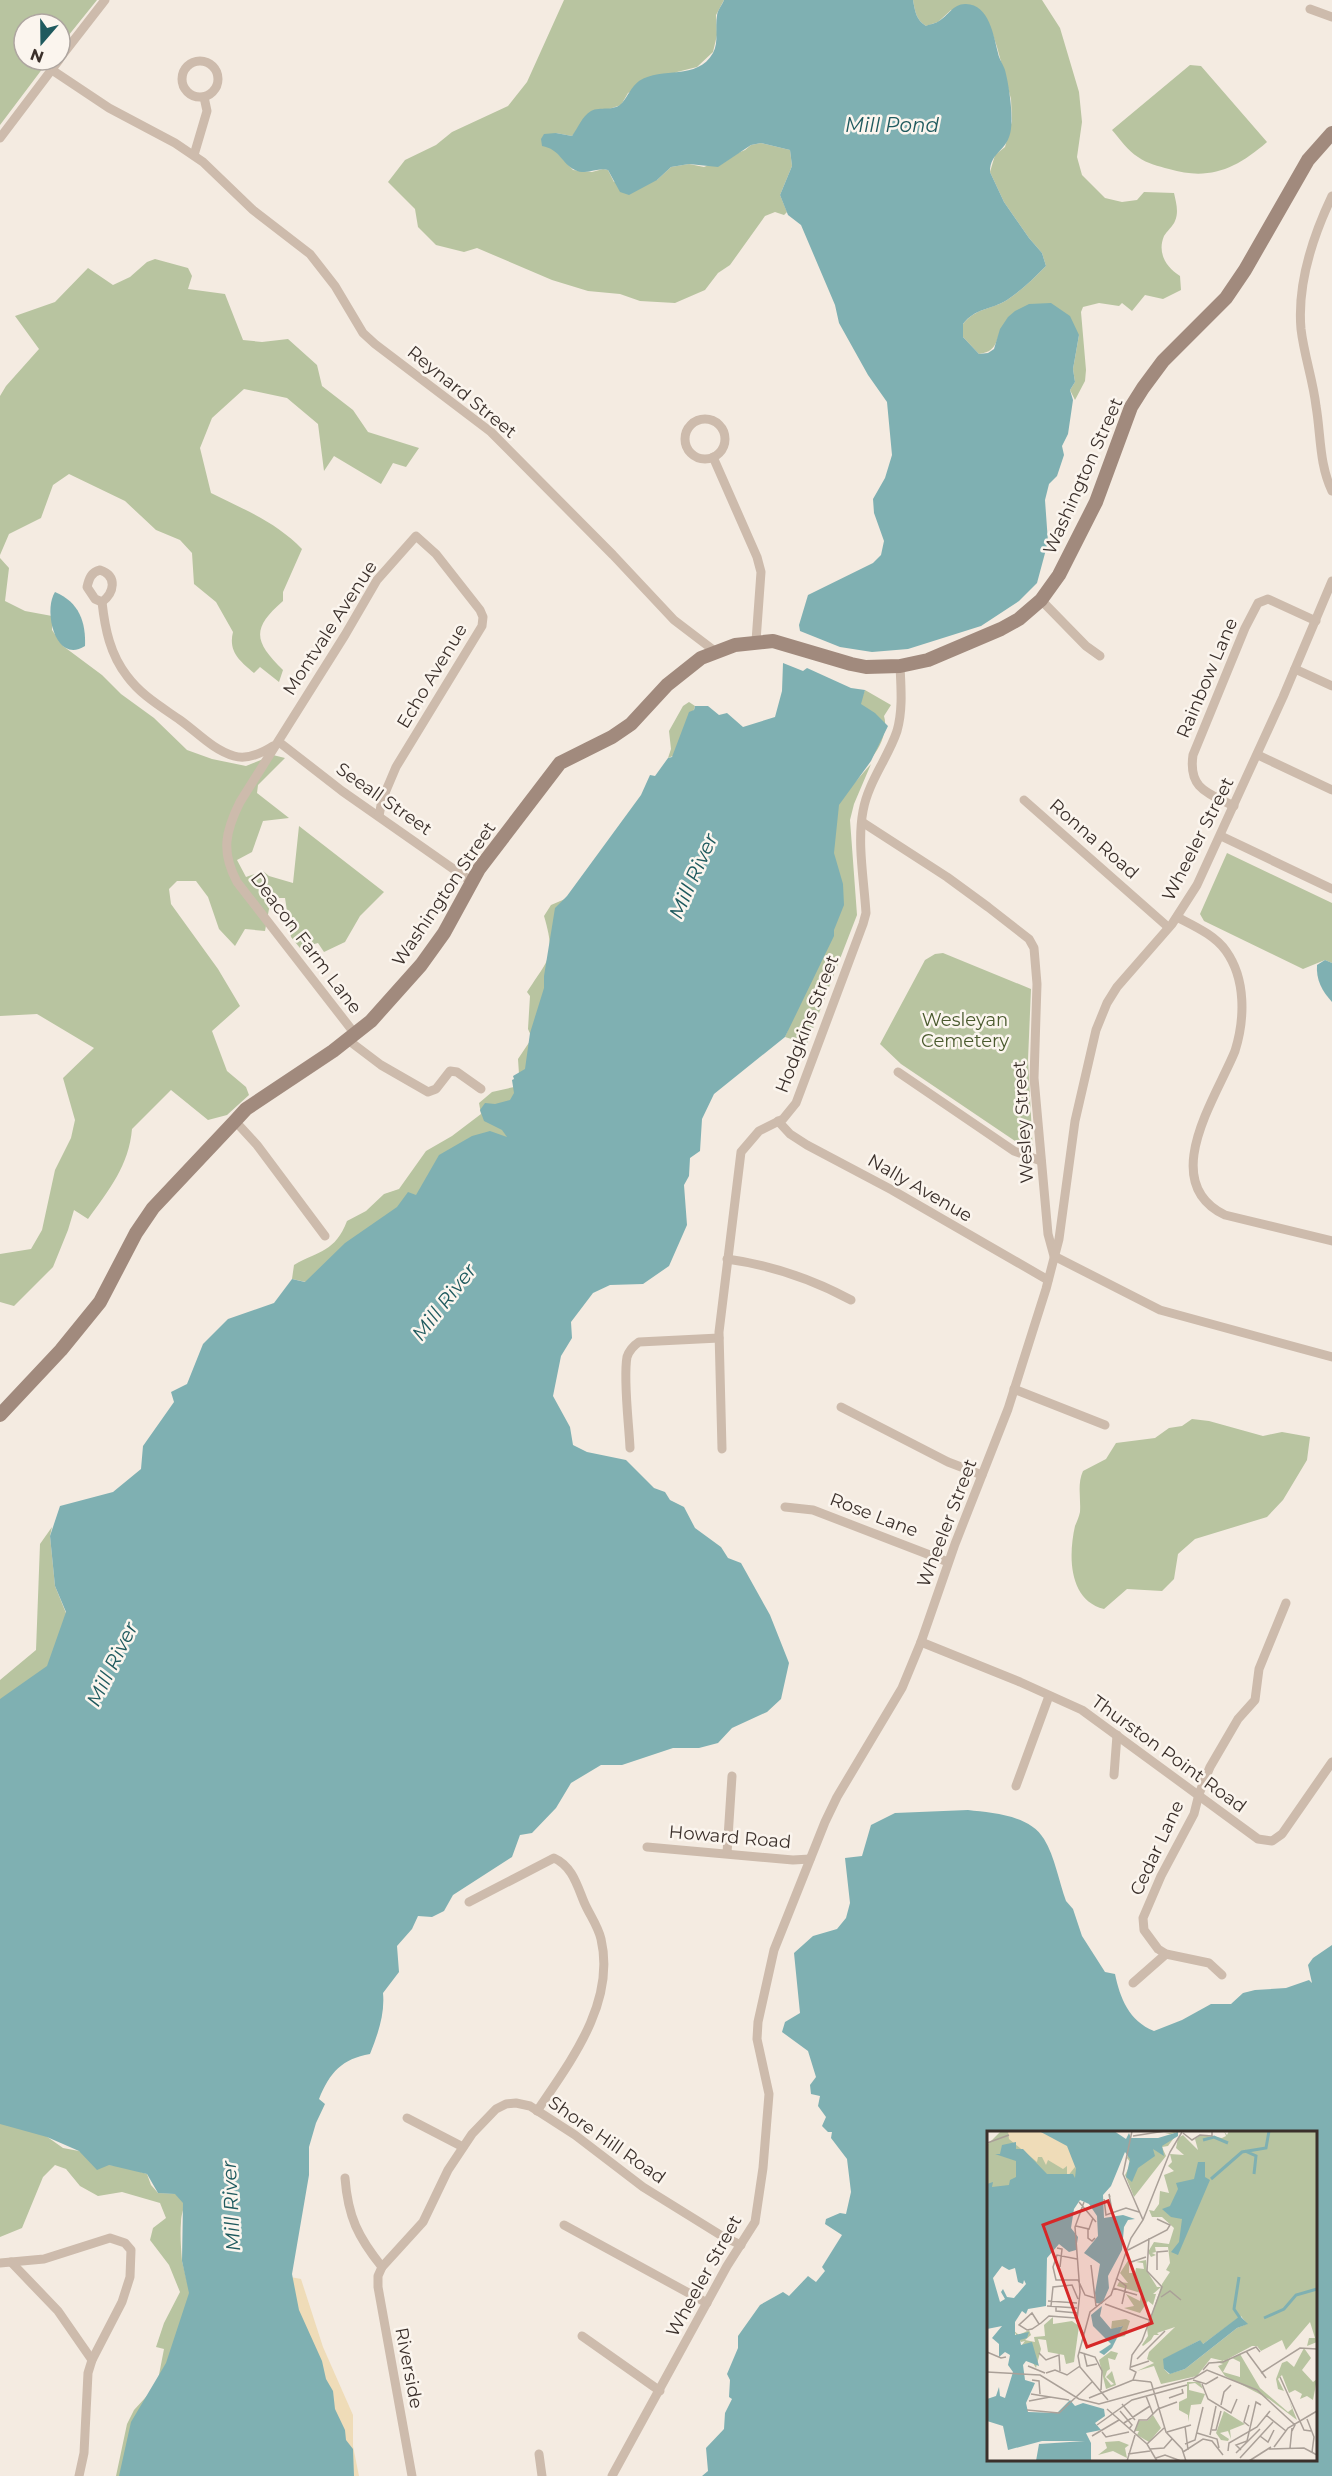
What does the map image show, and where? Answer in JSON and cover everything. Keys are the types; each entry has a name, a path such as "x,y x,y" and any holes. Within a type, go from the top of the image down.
{"main road":[{"name":"Washington Street","path":"0,1415 61,1350 100,1302 136,1233 153,1208 246,1109 352,1037 371,1021 421,964 448,926 479,868 560,763 612,737 631,724 667,685 701,658 735,645 772,640 850,664 866,667 900,666 928,660 1001,629 1041,600 1059,575 1096,502 1131,407 1163,361 1226,298 1245,270 1308,160 1332,133"}],"street":[{"path":"72,42 105,0"},
{"path":"1310,9 1332,17"},
{"path":"0,138 50,72"},
{"name":"Reynard Street","path":"55,72 109,108 194,154 253,210 310,254 335,286 363,333 491,432 674,620 717,652"},
{"path":"194,154 207,111 204,97"},
{"path":"1332,196 1308,260 1302,297 1301,327 1317,409 1322,466 1332,491"},
{"path":"696,420 712,420 723,431 723,446 713,457 698,458 686,447 686,431 696,420"},
{"path":"713,457 757,556 761,573 756,641"},
{"name":"Montvale Avenue","path":"279,742 377,580 416,536"},
{"name":"Echo Avenue","path":"380,816 382,800 396,767 482,626 483,617 480,610 436,554 416,536"},
{"name":"Wheeler Street","path":"612,2476 707,2302 754,2222 767,2125 768,2094 757,2039 758,2022 774,1950 837,1797 902,1688 1014,1389 1048,1280 1060,1231 1076,1112 1096,1030 1117,987 1177,917 1197,885 1221,836 1332,583"},
{"name":"Rainbow Lane","path":"1234,806 1202,790 1195,782 1191,769 1193,755 1245,628 1258,603 1268,599 1316,621"},
{"path":"1041,600 1086,646 1100,656"},
{"path":"102,602 103,622 112,651 126,675 143,695 217,748 233,756 250,756 267,750 279,742"},
{"name":"Hodgkins Street","path":"722,1449 719,1338 741,1152 759,1131 783,1119 796,1103 863,924 866,913 863,811 876,771 897,731 902,690 900,666"},
{"path":"1295,669 1332,686"},
{"name":"Seeall Street","path":"279,742 472,882"},
{"name":"Deacon Farm Lane","path":"279,742 260,769 229,827 226,841 228,866 237,882 352,1037 381,1065 428,1092 436,1089 450,1071 457,1072 481,1089"},
{"path":"1257,754 1332,790"},
{"name":"Ronna Road","path":"1024,800 1168,927"},
{"name":"Wesley Street","path":"862,822 947,877 988,907 1029,939 1034,948 1038,984 1034,1078 1048,1234 1054,1256"},
{"path":"1221,836 1332,890"},
{"path":"1177,917 1207,933 1226,950 1236,968 1242,1001 1240,1036 1235,1051 1195,1141 1193,1159 1198,1192 1214,1209 1225,1215 1332,1241"},
{"path":"898,1072 1014,1151 1041,1161"},
{"path":"235,1121 257,1145 325,1236"},
{"name":"Nally Avenue","path":"778,1121 790,1134 807,1145 892,1190 1048,1280"},
{"path":"1054,1256 1160,1310 1332,1357"},
{"path":"727,1259 789,1273 828,1288 851,1300"},
{"path":"630,1448 627,1369 628,1355 633,1346 639,1342 719,1338"},
{"path":"1014,1389 1105,1425"},
{"path":"841,1407 948,1462 982,1475"},
{"name":"Rose Lane","path":"785,1507 813,1510 948,1562"},
{"name":"Cedar Lane","path":"1167,1954 1158,1949 1144,1930 1143,1918 1161,1876 1194,1814 1199,1794 1224,1741 1238,1719 1255,1700 1259,1670 1286,1603"},
{"name":"Thurston Point Road","path":"921,1642 1082,1710 1258,1839 1272,1841 1282,1834 1332,1762"},
{"path":"1016,1786 1049,1696"},
{"path":"1114,1775 1117,1735"},
{"path":"727,1852 732,1776"},
{"name":"Howard Road","path":"647,1847 727,1852 793,1860 810,1859"},
{"path":"469,1902 554,1858 574,1876 601,1939 603,1979 591,2022 537,2111"},
{"path":"1133,1983 1167,1954 1209,1963 1222,1975"},
{"name":"Shore Hill Road","path":"382,2267 423,2222 448,2170 486,2118 506,2104 516,2103 537,2111 575,2136 643,2187 722,2236 741,2245"},
{"path":"407,2118 463,2147"},
{"path":"345,2178 346,2197 362,2242 382,2267"},
{"path":"564,2225 707,2302"},
{"path":"0,2263 44,2259 111,2238 125,2243 131,2250 128,2285 88,2373 84,2453 79,2476"},
{"path":"11,2262 58,2311 92,2360"},
{"name":"Riverside","path":"382,2267 378,2276 380,2300 412,2476"},
{"path":"582,2336 660,2391"},
{"path":"540,2454 542,2476"}],"green space":[{"path":"0,0 97,0 72,31 72,12 12,12 12,72 40,72 0,125"},
{"path":"564,0 724,0 716,15 717,35 713,52 697,67 677,72 628,93 621,105 606,110 595,110 572,136 556,133 552,147 573,170 592,172 608,170 614,182 657,180 671,167 689,164 704,167 745,150 751,145 761,143 790,150 792,166 780,195 787,212 784,215 775,212 765,216 730,265 718,273 705,290 675,303 640,301 620,294 588,291 552,280 477,248 464,252 436,245 418,227 415,209 388,182 405,160 436,145 452,132 508,106 527,82"},
{"path":"913,0 1042,0 1060,28 1079,92 1082,122 1077,157 1082,175 1105,198 1122,202 1137,200 1144,192 1174,193 1177,207 1176,218 1164,236 1162,254 1167,264 1180,276 1181,290 1163,299 1145,295 1132,311 1122,303 1119,306 1099,303 1083,307 1081,312 1086,370 1085,381 1075,400 1070,390 1075,382 1073,369 1079,335 1006,322 991,350 979,354 963,337 963,324 968,318 1007,300 1046,266 1042,253 1004,202 990,172 995,155 1005,147 1012,121 1011,99 993,35 951,10 938,22 926,26 918,18"},
{"path":"1190,65 1201,66 1267,142 1233,166 1197,174 1153,164 1134,154 1112,130"},
{"path":"155,259 188,268 192,276 188,289 225,294 243,340 262,342 288,339 317,365 322,386 353,410 368,432 419,448 406,467 393,463 381,484 334,456 324,471 318,424 287,398 244,389 212,418 200,448 211,493 270,524 302,549 283,592 283,601 261,627 260,635 266,651 283,670 279,682 260,667 254,673 236,656 232,645 233,632 216,602 194,584 192,553 180,540 156,530 125,501 69,474 53,485 41,518 9,534 0,555 0,396 39,349 15,316 55,302 88,268 113,285 130,277 147,262"},
{"path":"0,558 9,568 5,601 25,611 52,616 52,630 63,646 154,718 187,750 212,759 246,766 273,755 285,758 258,785 257,793 289,818 263,821 252,852 237,860 246,877 263,871 269,876 293,883 299,826 384,892 360,916 345,942 324,952 318,943 300,948 291,937 285,898 271,898 265,931 245,929 235,946 219,929 208,897 196,881 177,881 169,889 171,904 218,969 240,1006 212,1031 227,1071 246,1087 249,1095 227,1115 208,1120 171,1090 132,1129 122,1166 96,1208 88,1219 74,1210 53,1267 14,1306 0,1302 0,1254 31,1249 42,1230 55,1170 71,1138 75,1120 63,1078 94,1048 37,1014 0,1016"},
{"path":"865,690 891,705 884,716 884,732 879,747 871,758 858,769 841,798 871,764 854,804 850,820 857,915 807,1044 785,1037 788,1030 775,1043 722,1074 707,1098 697,1123 682,1188 691,1090 721,1065 735,1037 762,1035 770,1030 779,1004 789,992 789,967 802,953 809,939 811,911 808,884 809,871 815,858 812,839 818,816 819,800 849,748 859,693 863,695"},
{"path":"689,702 695,706 680,753 668,758 671,749 669,731 683,706"},
{"path":"1227,853 1332,903 1332,963 1325,960 1303,969 1204,921 1200,914"},
{"path":"565,899 541,1065 519,1074 518,1059 532,1038 528,1029 530,996 527,992 545,964 550,949 544,916 551,905"},
{"name":"Wesleyan Cemetery","path":"943,953 1031,989 1028,1060 1033,1153 901,1064 880,1044 925,960 935,954"},
{"path":"514,1087 516,1099 508,1138 440,1155 418,1197 306,1282 292,1279 294,1265 332,1245 347,1221 366,1211 384,1194 399,1189 426,1151 452,1136 481,1114 479,1103 492,1092"},
{"path":"1192,1419 1209,1421 1263,1436 1282,1432 1310,1437 1307,1460 1283,1500 1267,1517 1195,1539 1178,1554 1174,1579 1162,1591 1127,1589 1104,1609 1092,1604 1078,1587 1072,1564 1073,1538 1080,1512 1080,1486 1083,1471 1106,1459 1116,1443 1155,1438 1169,1428 1182,1426"},
{"path":"52,1527 50,1536 55,1586 68,1618 66,1653 0,1703 0,1680 36,1650 40,1544"},
{"path":"0,2116 46,2136 63,2148 79,2151 109,2165 122,2166 147,2174 151,2185 158,2193 183,2194 182,2261 235,2476 116,2476 127,2424 134,2410 157,2385 164,2349 156,2347 164,2323 180,2292 169,2265 150,2240 153,2228 166,2218 160,2203 122,2192 98,2196 80,2186 66,2169 55,2165 43,2177 22,2228 0,2237"}],"sand":[{"path":"285,2276 301,2279 323,2347 353,2415 353,2446 359,2476 348,2476 300,2334"}],"water":[{"name":"Mill Pond","path":"724,0 913,0 918,18 926,26 942,19 957,6 965,4 980,9 989,22 1005,70 1011,115 1009,137 993,160 990,172 1004,202 1042,253 1046,266 1007,300 978,312 968,319 963,324 963,337 979,354 988,353 994,349 1000,329 1015,311 1029,304 1051,303 1070,316 1079,335 1073,369 1075,382 1070,390 1073,400 1068,434 1062,446 1064,455 1057,476 1049,484 1045,500 1048,542 1037,583 1019,601 981,626 908,649 872,652 840,647 800,631 799,625 808,595 873,563 881,555 884,541 874,513 873,499 885,478 892,455 887,402 868,375 839,323 835,305 801,225 788,215 780,195 792,166 790,150 761,143 751,145 718,167 689,164 671,167 657,180 629,195 620,192 608,170 579,172 553,150 542,146 541,139 544,134 556,133 572,136 591,111 619,106 639,81 658,74 689,70 706,62 715,49 717,14"},
{"path":"55,592 70,601 79,614 84,629 85,646 75,650 66,648 54,633 50,611"},
{"name":"Mill River","path":"783,663 803,671 807,668 851,688 865,690 861,704 875,713 888,726 871,761 839,805 834,853 843,884 844,905 834,930 834,936 785,1037 714,1094 702,1119 700,1151 690,1158 689,1176 684,1185 687,1225 669,1266 643,1284 610,1285 593,1293 571,1322 572,1338 561,1356 553,1396 570,1427 573,1445 587,1452 626,1460 654,1488 665,1492 670,1500 684,1507 695,1528 721,1547 728,1558 741,1563 770,1615 789,1663 781,1699 767,1712 732,1728 718,1743 699,1748 673,1748 622,1765 601,1765 571,1783 556,1808 532,1833 520,1835 512,1857 453,1895 444,1911 432,1917 418,1916 412,1929 397,1946 399,1972 383,1993 382,2016 370,2054 352,2059 338,2068 319,2099 325,2104 316,2123 309,2147 309,2175 292,2274 299,2310 322,2361 326,2379 333,2391 335,2409 345,2430 346,2440 353,2449 354,2476 119,2476 131,2422 166,2363 189,2293 182,2261 183,2203 175,2194 158,2193 147,2174 109,2165 97,2170 79,2151 47,2137 0,2124 0,1699 47,1666 66,1612 55,1586 50,1536 60,1506 113,1492 141,1469 143,1446 174,1402 171,1392 187,1384 203,1344 228,1319 274,1303 292,1279 305,1282 345,1243 397,1207 408,1192 416,1195 439,1155 472,1136 490,1131 507,1137 502,1130 484,1121 480,1110 485,1103 495,1104 510,1100 514,1093 513,1076 525,1069 530,1033 544,988 555,908 567,896 641,795 650,775 655,776 668,758 672,757 689,712 694,710 695,706 708,706 719,715 727,713 743,727 775,717 782,691"},
{"path":"1325,960 1332,963 1332,1002 1318,976 1317,965"},
{"path":"968,1810 1010,1817 1030,1825 1044,1839 1066,1901 1073,1909 1082,1936 1105,1972 1115,1974 1123,2000 1132,2015 1145,2027 1154,2031 1182,2020 1211,2004 1231,2004 1243,1993 1286,1988 1309,1980 1312,1983 1308,1965 1313,1958 1332,1945 1332,2476 702,2476 708,2471 706,2448 724,2429 725,2413 732,2399 729,2397 730,2380 727,2374 738,2348 738,2336 760,2305 783,2292 789,2296 808,2276 816,2282 825,2271 822,2267 842,2235 825,2224 826,2219 840,2213 846,2214 851,2192 847,2159 831,2138 832,2132 828,2132 822,2126 826,2117 818,2106 820,2096 811,2094 810,2085 816,2077 808,2051 782,2032 785,2022 800,2013 794,1953 813,1936 837,1929 846,1918 850,1903 845,1858 862,1856 871,1825 895,1813"}]}
